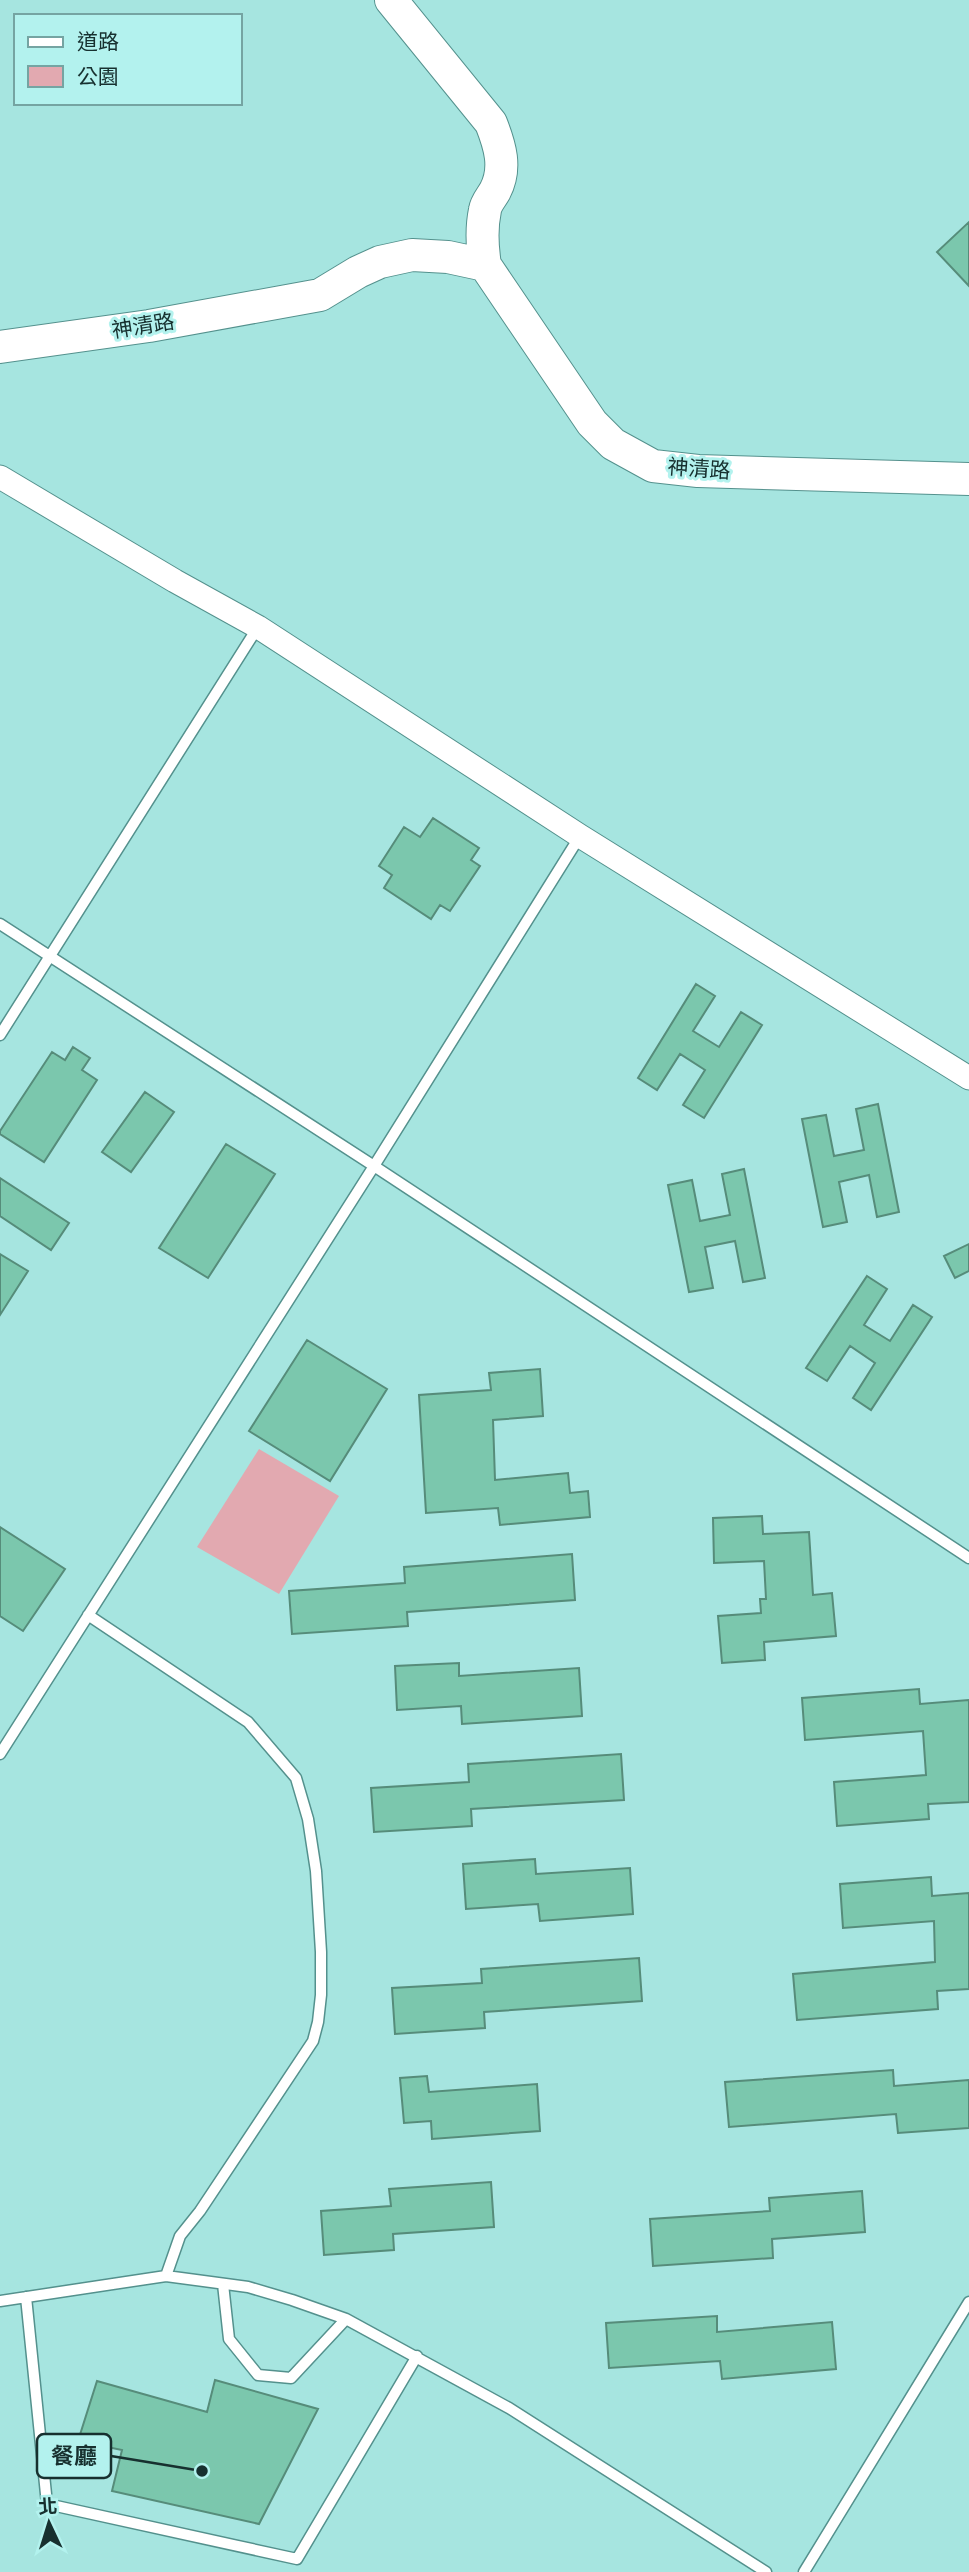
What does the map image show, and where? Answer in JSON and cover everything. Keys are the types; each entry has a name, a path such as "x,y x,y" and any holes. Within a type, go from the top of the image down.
{"street":[{"name":"神清路","path":"391,0 491,123 499,143 502,170 496,190 485,206 481,233 485,265 592,423 612,444 653,466 698,471 969,479"},
{"name":"神清路","path":"0,347 149,326 320,295 380,262 412,255 449,257 485,265"},
{"path":"0,477 258,627 580,836 969,1078"}],"lane":[{"path":"0,1035 258,627"},
{"path":"0,1754 374,1166 580,836"},
{"path":"0,924 967,1553"},
{"path":"88,1615 248,1723 296,1778 307,1819 316,1871 321,1995 313,2041 200,2211 180,2236 166,2276"},
{"path":"0,2301 166,2276 248,2287 346,2319 509,2408 766,2572"},
{"path":"223,2284 229,2339 258,2375 291,2378 346,2319"},
{"path":"26,2297 47,2504 297,2559 417,2356"},
{"path":"804,2572 969,2302"}],"green space":[{"path":"259,1449 339,1496 279,1594 197,1547"}],"building":[{"path":"969,222 969,286 937,252"},
{"path":"433,818 479,848 471,860 480,866 450,911 440,905 431,919 384,888 392,875 379,866 404,827 420,837"},
{"path":"696,984 715,996 693,1031 719,1047 741,1012 762,1025 704,1118 683,1105 705,1070 680,1054 657,1090 638,1078"},
{"path":"73,1047 90,1058 82,1070 97,1080 44,1162 0,1134 0,1131 52,1052 65,1060"},
{"path":"145,1092 174,1112 131,1172 102,1152"},
{"path":"878,1104 899,1212 877,1217 869,1175 839,1182 847,1222 823,1227 802,1119 826,1115 834,1156 864,1150 856,1109"},
{"path":"226,1144 275,1174 208,1278 159,1248"},
{"path":"744,1169 765,1278 743,1282 735,1241 705,1247 713,1288 689,1292 668,1185 692,1180 700,1221 730,1215 722,1174"},
{"path":"0,1178 69,1223 51,1250 0,1216"},
{"path":"969,1244 969,1271 955,1278 944,1256"},
{"path":"0,1254 28,1271 0,1315"},
{"path":"867,1276 887,1289 864,1325 890,1341 913,1305 932,1317 871,1410 853,1398 875,1363 850,1346 827,1381 806,1368"},
{"path":"307,1340 387,1389 330,1481 249,1431"},
{"path":"540,1369 543,1416 493,1420 495,1480 568,1473 570,1493 588,1491 590,1517 500,1525 498,1508 426,1513 419,1395 491,1390 489,1373"},
{"path":"762,1516 763,1534 809,1532 813,1595 832,1593 836,1636 764,1642 765,1660 722,1663 718,1616 761,1613 760,1599 766,1599 764,1561 714,1563 713,1518"},
{"path":"0,1527 65,1569 23,1631 0,1616"},
{"path":"572,1554 575,1600 407,1612 408,1626 292,1634 289,1591 405,1583 404,1567"},
{"path":"459,1663 459,1676 579,1668 582,1716 462,1724 461,1706 397,1710 395,1666"},
{"path":"919,1689 920,1704 969,1700 969,1802 928,1804 929,1819 837,1826 834,1782 926,1775 923,1731 805,1740 802,1698"},
{"path":"621,1754 624,1800 471,1809 472,1826 374,1832 371,1788 469,1782 468,1764"},
{"path":"535,1859 536,1874 630,1868 633,1914 540,1921 538,1904 466,1909 463,1864"},
{"path":"931,1877 932,1896 969,1893 969,1989 937,1991 938,2009 797,2020 793,1974 935,1962 934,1921 843,1928 840,1884"},
{"path":"639,1958 642,2001 484,2012 485,2028 395,2034 392,1988 482,1983 481,1969"},
{"path":"893,2070 894,2086 969,2080 969,2128 898,2133 896,2114 729,2127 725,2082"},
{"path":"427,2076 429,2092 537,2084 540,2131 432,2139 431,2121 404,2123 400,2078"},
{"path":"491,2182 494,2227 393,2234 394,2250 324,2255 321,2211 391,2206 389,2189"},
{"path":"862,2191 865,2232 772,2239 773,2258 653,2266 650,2219 770,2211 769,2198"},
{"path":"717,2316 717,2332 832,2322 836,2369 722,2379 720,2361 609,2368 606,2323"},
{"path":"215,2380 318,2409 259,2524 112,2491 122,2450 78,2441 97,2381 207,2412"}],"place":[{"name":"餐廳","path":"202,2471"}]}
